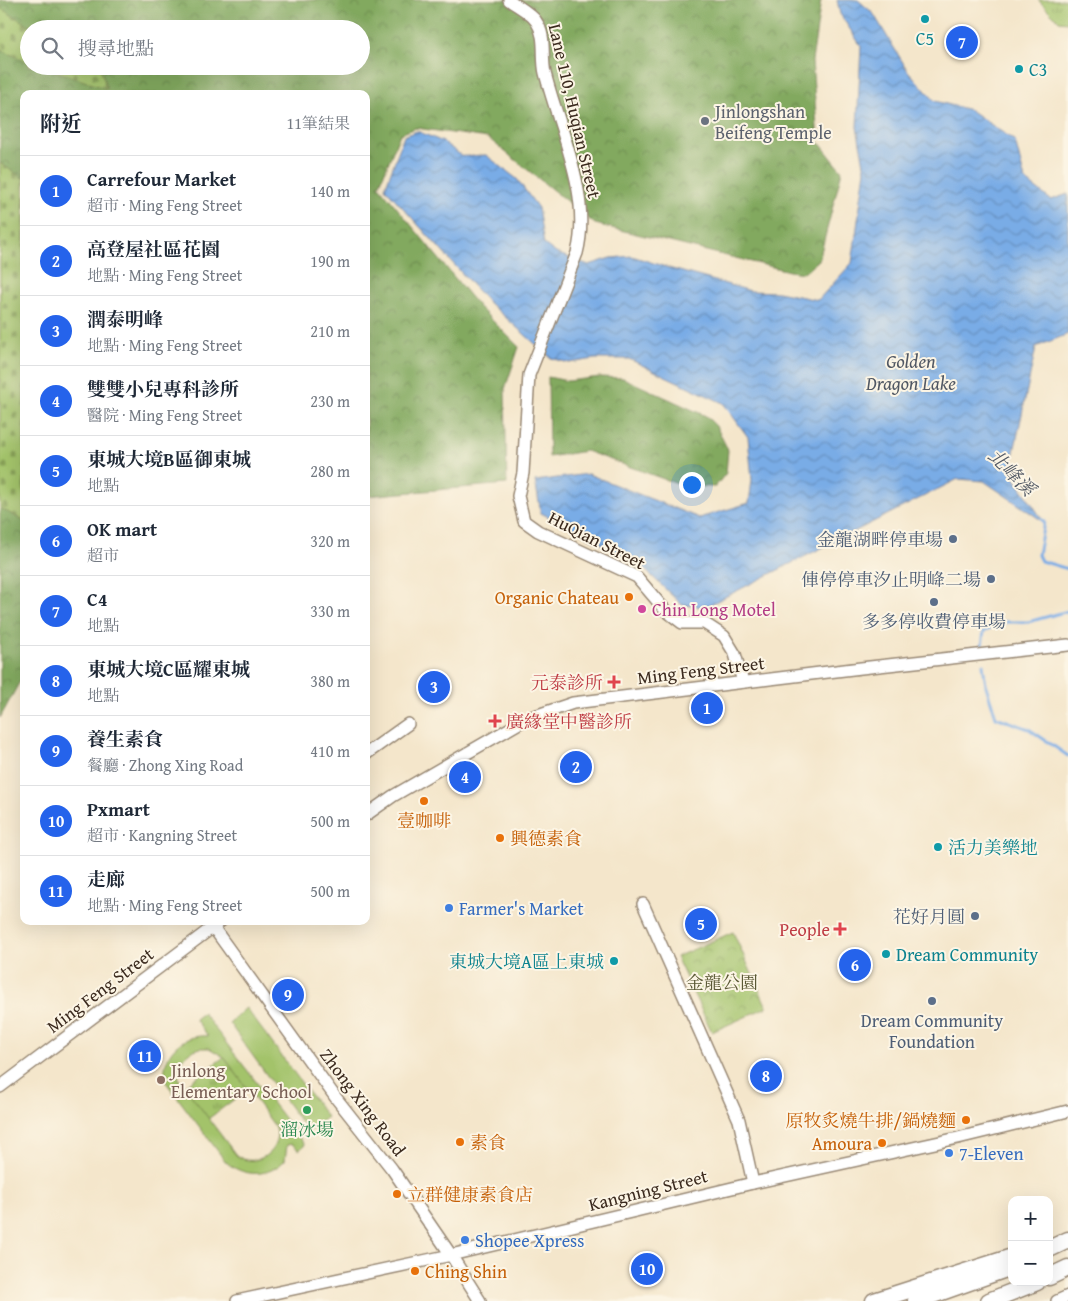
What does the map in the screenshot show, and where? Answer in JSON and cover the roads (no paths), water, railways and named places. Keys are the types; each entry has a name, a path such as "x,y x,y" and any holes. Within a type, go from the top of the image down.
{"highway":[{"path":"1053,1244 1068,1240"},
{"path":"1053,1247 1068,1240"},
{"path":"874,1301 1008,1258"},
{"path":"916,1301 1008,1267"},
{"path":"1053,1275 1068,1268"},
{"path":"989,1301 1027,1286"}],"street":[{"name":"Lane 110, Huqian Street","path":"509,0 536,20 543,38 545,71 574,168 581,219 581,238 577,253 537,355"},
{"name":"HuQian Street","path":"537,355 529,375 523,473 518,496 524,521 538,532 637,577 665,610 682,623 704,623 724,636 735,654 743,682"},
{"name":"Ming Feng Street","path":"370,812 432,772 526,719 573,703 1068,645"},
{"path":"370,751 408,724"},
{"path":"643,904 739,1120 753,1183"},
{"name":"Ming Feng Street","path":"0,1087 216,925"},
{"name":"Zhong Xing Road","path":"218,925 336,1098 392,1169 480,1301"},
{"name":"Kangning Street","path":"237,1301 451,1255 1068,1111"},
{"path":"1058,1301 1068,1296"}],"water":[{"name":"Golden Dragon Lake","path":"837,0 858,0 873,13 908,71 935,101 970,110 1015,141 1025,180 1051,200 1068,194 1068,334 1036,347 1010,471 1044,522 984,481 958,479 705,607 682,605 637,562 541,513 535,481 588,474 699,518 749,503 752,480 748,437 723,403 629,359 595,359 569,363 551,358 486,300 385,188 404,136 417,131 443,142 462,156 486,155 517,179 538,208 544,244 556,253 589,265 611,258 632,256 751,291 778,292 818,300 852,263 865,170 857,127 861,46 840,14"}],"waterway":[{"name":"北峰溪","path":"1041,519 1044,522 1038,555 1041,561 1068,569"},
{"name":"北峰溪","path":"982,646 984,631 1003,622 1028,622 1068,611"},
{"name":"北峰溪","path":"983,664 986,686 996,717 1029,729 1068,756"}],"place":[{"name":"C5","path":"925,19"},
{"name":"C4","path":"962,42"},
{"name":"C3","path":"1019,69"},
{"name":"Jinlongshan Beifeng Temple","path":"705,121"},
{"name":"金龍湖畔停車場","path":"953,539"},
{"name":"俥停停車汐止明𡶶二場","path":"991,579"},
{"name":"Organic Chateau","path":"629,597"},
{"name":"多多停收費停車場","path":"934,602"},
{"name":"Chin Long Motel","path":"642,609"},
{"name":"元泰診所","path":"614,682"},
{"name":"潤泰明峰","path":"434,687"},
{"name":"Carrefour Market","path":"707,708"},
{"name":"廣緣堂中醫診所","path":"495,721"},
{"name":"高登屋社區花園","path":"576,767"},
{"name":"雙雙小兒專科診所","path":"465,777"},
{"name":"壹咖啡","path":"424,801"},
{"name":"興德素食","path":"500,838"},
{"name":"活力美樂地","path":"938,847"},
{"name":"Farmer's Market","path":"449,908"},
{"name":"花好月圓","path":"975,916"},
{"name":"東城大境B區御東城","path":"701,924"},
{"name":"People","path":"840,929"},
{"name":"Dream Community","path":"886,954"},
{"name":"東城大境A區上東城","path":"614,961"},
{"name":"OK mart","path":"855,965"},
{"name":"養生素食","path":"288,995"},
{"name":"Dream Community Foundation","path":"932,1001"},
{"name":"走廊","path":"145,1056"},
{"name":"東城大境C區耀東城","path":"766,1076"},
{"name":"Jinlong Elementary School","path":"161,1080"},
{"name":"溜冰場","path":"307,1110"},
{"name":"原牧炙燒牛排/鍋燒麵","path":"966,1120"},
{"name":"素食","path":"460,1142"},
{"name":"Amoura","path":"882,1143"},
{"name":"7-Eleven","path":"949,1153"},
{"name":"立群健康素食店","path":"397,1194"},
{"name":"Shopee Xpress","path":"465,1240"},
{"name":"Pxmart","path":"647,1269"},
{"name":"Ching Shin","path":"415,1271"}],"park label":[{"name":"金龍公園","path":"722,982"}]}
